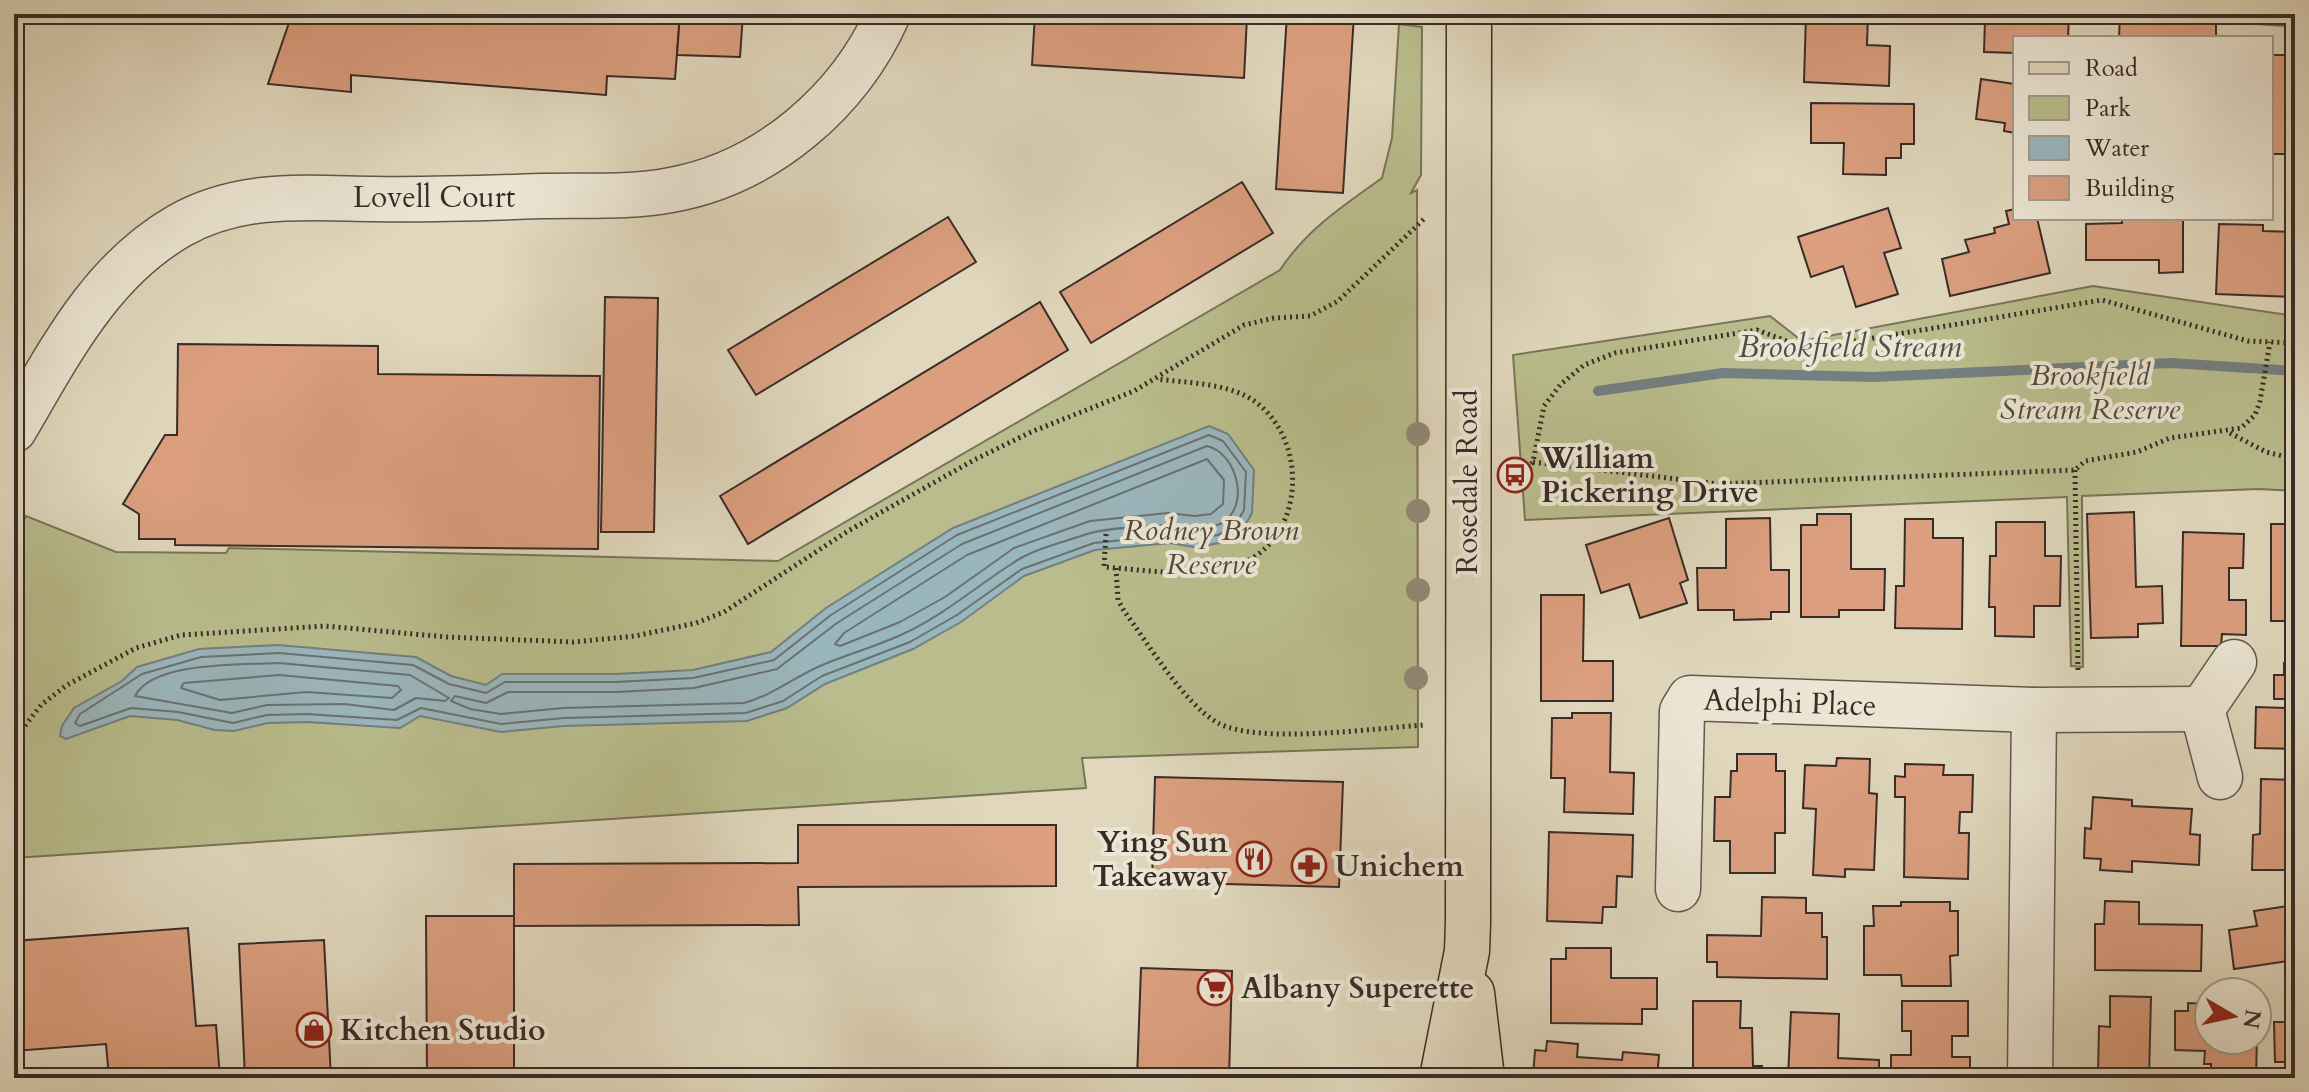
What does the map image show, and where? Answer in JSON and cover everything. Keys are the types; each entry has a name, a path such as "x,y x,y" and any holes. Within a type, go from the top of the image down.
{"main road":[{"name":"Rosedale Road","path":"1469,14 1467,951 1482,1078"},
{"name":"Rosedale Road","path":"1442,1078 1467,951"}],"street":[{"name":"Lovell Court","path":"14,430 96,296 131,261 179,226 229,204 268,197 427,200 669,191 701,183 763,156 826,106 855,71 888,14"},
{"path":"2220,777 2202,709 2234,662"},
{"name":"Adelphi Place","path":"1678,889 1682,711 1690,698 2034,710 2202,709"},
{"path":"2030,1078 2034,710"}],"path":[{"path":"14,740 41,705 67,685 136,648 181,635 325,626 447,637 573,642 635,636 696,623 724,612 848,531 974,460 1155,379 1244,325 1274,318 1310,316 1331,306 1424,219"},
{"path":"1512,475 1521,475 1533,462 1544,406 1561,384 1584,365 1615,353 1757,330 1808,349 2102,300 2248,341 2295,343"},
{"path":"1533,462 1719,484 2075,470 2085,461 2137,452 2170,438 2230,433 2248,423 2260,401 2270,342"},
{"path":"1106,534 1104,567 1197,571 1238,565 1253,558 1280,533 1292,502 1293,485 1284,441 1275,423 1256,402 1227,390 1155,379"},
{"path":"2230,433 2266,452 2295,459"},
{"path":"2075,470 2079,710"},
{"path":"1116,568 1118,600 1124,611 1194,702 1216,722 1228,727 1273,733 1425,725"}],"green space":[{"path":"2223,14 2295,14 2295,27 2223,21"},
{"name":"Rodney Brown Reserve","path":"1399,24 1422,27 1421,175 1411,193 1417,190 1418,747 1082,758 1086,788 14,858 14,536 26,516 116,552 226,553 229,548 778,561 1280,270 1314,230 1382,178 1392,138"},
{"name":"Brookfield Stream Reserve","path":"2093,286 2295,316 2295,491 2258,489 2082,496 2083,667 2071,666 2067,497 1525,520 1513,355 1770,316 1802,341"}],"water":[{"path":"1209,426 1228,434 1254,470 1252,513 1242,531 1220,543 1194,547 1170,543 1095,550 1024,576 961,622 913,649 825,684 787,708 747,721 564,726 501,732 420,716 400,728 307,722 268,723 234,731 215,730 177,720 130,716 66,739 60,736 62,726 74,708 122,681 137,667 199,649 278,645 416,657 451,676 486,685 502,674 693,670 771,652 826,608 953,528"}],"building":[{"path":"292,14 680,14 675,79 607,76 606,95 351,75 351,92 268,84"},
{"path":"680,14 743,14 740,57 677,55"},
{"path":"1035,14 1247,17 1244,78 1032,65"},
{"path":"1287,14 1354,14 1343,193 1276,189"},
{"path":"1806,14 1868,14 1867,45 1890,46 1889,86 1804,82"},
{"path":"2011,14 2069,14 2068,36 2013,36 2013,53 1984,52 1985,19 2011,21"},
{"path":"2120,14 2216,14 2216,36 2119,36"},
{"path":"2273,55 2295,55 2295,154 2273,154"},
{"path":"1981,79 2013,84 2013,133 2004,131 2005,123 1976,119"},
{"path":"1811,103 1914,104 1914,144 1901,144 1901,158 1886,158 1886,175 1843,174 1844,143 1811,143"},
{"path":"1242,182 1273,233 1091,343 1060,292"},
{"path":"1888,208 1901,248 1884,253 1898,294 1856,307 1843,266 1811,277 1798,237"},
{"path":"2013,209 2013,220 2037,220 2050,273 1950,296 1942,259 1969,252 1965,240 1995,233 1994,228 2009,224 2006,211"},
{"path":"948,217 976,262 756,395 728,350"},
{"path":"2122,220 2183,220 2183,272 2159,273 2159,260 2086,260 2086,224 2122,223"},
{"path":"2219,224 2263,225 2263,231 2295,232 2295,297 2216,294"},
{"path":"605,297 658,298 654,532 601,532"},
{"path":"1040,302 1068,350 748,544 720,496"},
{"path":"178,344 378,346 378,374 600,376 598,549 175,545 175,539 139,539 139,514 123,504 165,435 177,435"},
{"path":"2134,512 2136,587 2162,586 2163,623 2138,624 2138,637 2091,638 2087,514"},
{"path":"1817,514 1851,514 1851,569 1885,569 1884,610 1839,610 1839,617 1801,617 1801,525 1817,525"},
{"path":"1669,518 1688,580 1680,583 1687,603 1640,618 1629,584 1601,593 1586,545"},
{"path":"1770,518 1771,570 1789,570 1789,612 1771,612 1771,619 1734,620 1734,610 1698,610 1697,568 1726,568 1726,519"},
{"path":"1905,519 1933,519 1933,538 1963,538 1962,629 1895,628 1896,586 1904,586"},
{"path":"1996,522 2045,522 2045,556 2061,556 2060,606 2034,606 2034,637 1995,636 1995,607 1989,607 1990,556 1996,556"},
{"path":"2271,524 2295,524 2295,621 2271,621"},
{"path":"2183,532 2244,534 2243,568 2229,568 2229,600 2246,600 2246,635 2222,634 2221,646 2181,646"},
{"path":"1541,595 1584,595 1583,661 1613,661 1613,701 1541,701"},
{"path":"2284,663 2295,664 2295,749 2255,748 2256,707 2286,708 2286,699 2274,699 2274,675 2284,675"},
{"path":"1572,713 1611,713 1610,772 1634,773 1633,814 1564,812 1565,778 1551,778 1552,718 1572,718"},
{"path":"1737,754 1776,754 1776,771 1785,771 1785,833 1775,833 1775,873 1730,873 1730,841 1714,841 1715,797 1730,797 1731,771 1737,771"},
{"path":"1837,758 1870,759 1869,793 1877,794 1874,870 1845,869 1845,877 1813,875 1816,809 1803,808 1805,765 1836,766"},
{"path":"1905,764 1944,765 1943,775 1973,775 1972,812 1960,812 1959,833 1969,833 1968,879 1904,877 1905,797 1895,797 1895,776 1905,777"},
{"path":"1155,777 1343,782 1339,887 1152,882"},
{"path":"2261,779 2295,780 2295,870 2252,870 2253,835 2260,834"},
{"path":"2093,797 2132,800 2132,806 2192,809 2190,834 2200,835 2199,865 2132,861 2132,872 2100,870 2101,859 2084,858 2085,828 2091,829"},
{"path":"798,825 1056,825 1056,886 798,887 799,925 514,926 514,864 798,863"},
{"path":"1549,832 1633,835 1632,877 1617,876 1616,907 1603,907 1602,923 1547,921"},
{"path":"1762,897 1806,898 1806,913 1822,913 1822,937 1827,937 1827,979 1717,977 1717,962 1707,962 1707,935 1761,936"},
{"path":"2105,901 2139,902 2139,924 2202,925 2201,971 2095,970 2095,924 2104,924"},
{"path":"1901,902 1950,902 1950,911 1958,911 1958,955 1950,956 1951,986 1902,986 1901,975 1864,975 1864,926 1874,926 1873,906 1901,906"},
{"path":"2295,905 2295,960 2234,969 2229,930 2257,926 2254,911"},
{"path":"426,916 514,916 514,1078 427,1078"},
{"path":"188,928 196,1026 216,1025 220,1078 109,1078 106,1044 14,1051 14,941"},
{"path":"324,940 331,1078 245,1078 239,944"},
{"path":"1566,948 1611,948 1611,978 1657,978 1657,1009 1642,1009 1642,1024 1551,1023 1551,959 1566,959"},
{"path":"1141,968 1232,971 1229,1078 1137,1078"},
{"path":"2110,996 2151,997 2149,1078 2102,1078 2102,1073 2098,1073 2099,1026 2110,1027"},
{"path":"1693,1001 1741,1001 1740,1028 1752,1028 1753,1066 1762,1066 1762,1078 1693,1078"},
{"path":"1902,1001 1968,1001 1968,1036 1952,1036 1952,1057 1970,1057 1970,1078 1891,1078 1891,1055 1911,1055 1911,1031 1902,1031"},
{"path":"2188,1003 2193,1003 2193,1051 2175,1050 2175,1011 2188,1011"},
{"path":"1791,1012 1839,1014 1838,1058 1879,1060 1879,1078 1788,1078"},
{"path":"2274,1022 2295,1022 2295,1062 2275,1062"},
{"path":"1547,1041 1578,1044 1577,1057 1622,1060 1623,1052 1659,1055 1657,1078 1533,1078 1535,1050 1546,1051"},
{"path":"2205,1056 2257,1056 2256,1078 2211,1078 2211,1064 2204,1064"},
{"path":"863,1068 967,1068 967,1078 863,1078"}],"waterway":[{"name":"Brookfield Stream","path":"1598,391 1723,373 1873,377 2171,363 2295,371"}],"place":[{"name":"William Pickering Drive","path":"1515,475"},
{"name":"Ying Sun Takeaway","path":"1254,859"},
{"name":"Unichem","path":"1309,866"},
{"name":"Albany Superette","path":"1215,988"},
{"name":"Kitchen Studio","path":"314,1030"}]}
